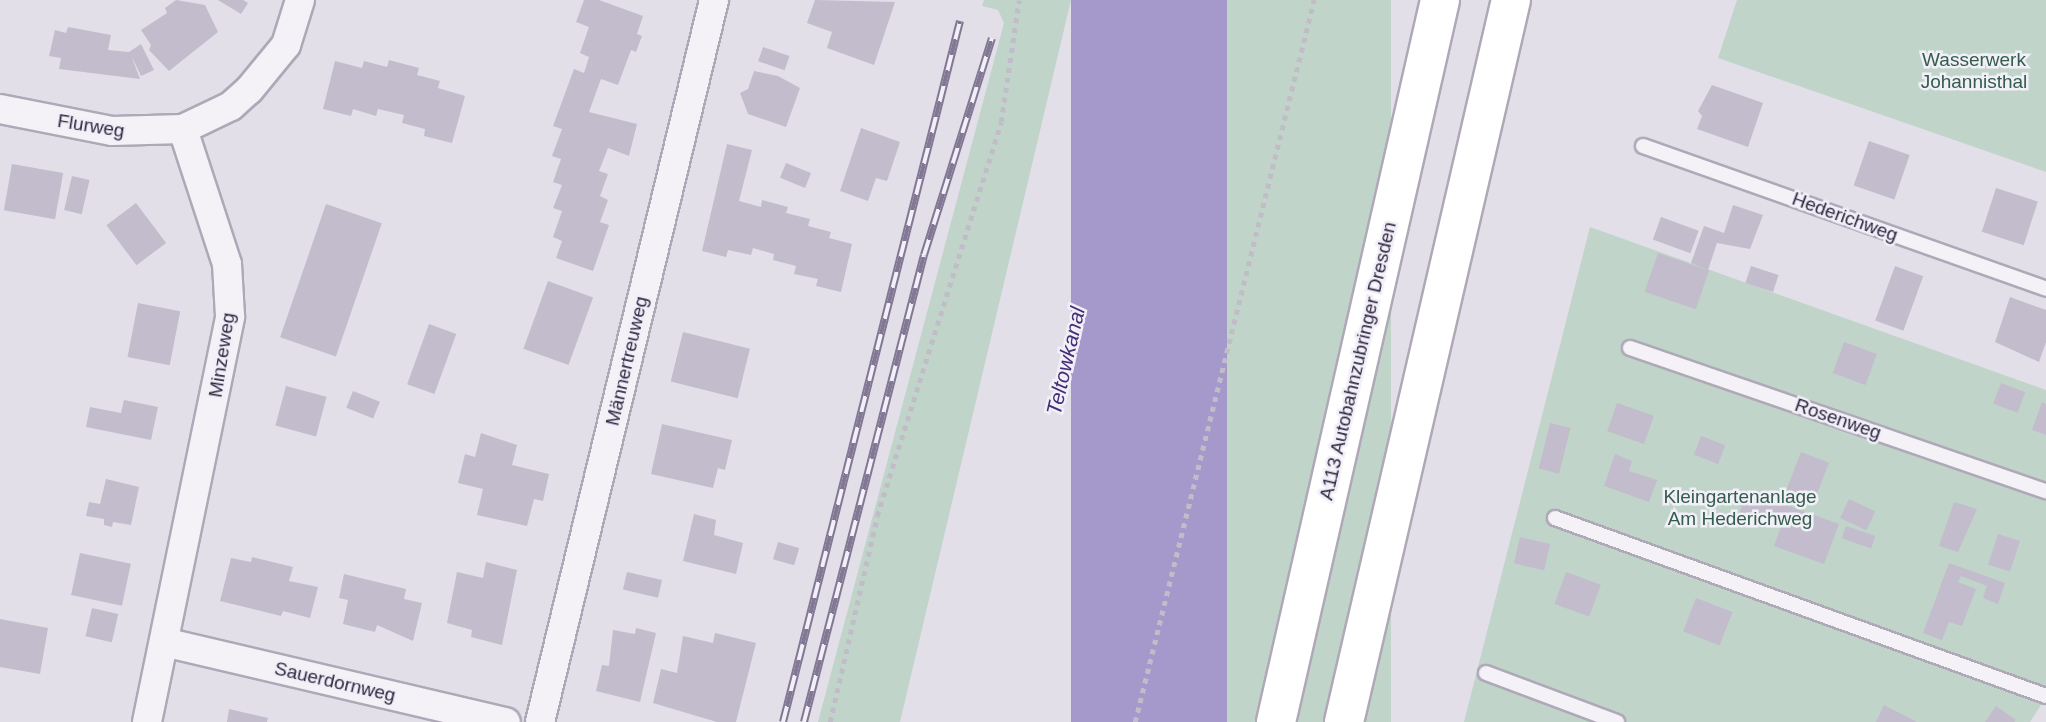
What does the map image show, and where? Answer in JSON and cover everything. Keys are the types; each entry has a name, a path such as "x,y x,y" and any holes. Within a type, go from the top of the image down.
{"highway":[{"name":"A113 Autobahnzubringer Dresden","path":"1276,722 1440,0"},
{"path":"1344,722 1511,0"}],"street":[{"path":"183,129 231,106 249,90 286,45 300,0"},
{"name":"Männertreuweg","path":"540,722 713,0"},
{"name":"Flurweg","path":"0,109 112,131 183,129"},
{"name":"Minzeweg","path":"146,722 230,316 227,264 183,129"},
{"name":"Sauerdornweg","path":"164,642 506,722"}],"lane":[{"name":"Hederichweg","path":"1643,146 2046,289"},
{"name":"Rosenweg","path":"1630,348 2046,491"},
{"path":"1555,518 2046,696"},
{"path":"1486,673 1617,722"}],"path":[{"path":"830,722 877,516 1001,122 1019,0"},
{"path":"1135,722 1314,0"}],"green space":[{"path":"984,0 1071,0 900,722 818,722 1004,23 998,10 982,6"},
{"path":"1227,0 1391,0 1391,722 1227,722"},
{"name":"Wasserwerk Johannisthal","path":"1737,0 2046,0 2046,172 1718,58"},
{"name":"Kleingartenanlage Am Hederichweg","path":"1590,227 2046,390 2046,697 2030,722 1464,722"}],"water":[{"path":"1071,0 1227,0 1227,722 1071,722"}],"building":[{"path":"176,0 205,5 218,32 169,71 149,50 151,45 141,30 167,13 165,8"},
{"path":"218,0 243,0 248,3 241,14"},
{"path":"584,0 599,0 643,16 637,34 642,36 636,52 631,50 618,85 601,79 589,112 637,124 629,156 608,148 599,171 608,174 600,196 608,200 600,222 609,225 593,271 556,258 562,241 553,237 562,211 553,208 562,185 553,182 561,159 552,156 562,129 553,126 574,69 584,73 589,57 580,53 589,27 576,22"},
{"path":"815,0 895,2 874,65 827,48 832,32 807,23"},
{"path":"68,27 111,35 108,50 129,52 141,44 154,70 141,76 131,55 140,79 59,69 61,58 49,56 55,30 66,33"},
{"path":"763,47 789,56 785,70 758,61"},
{"path":"389,60 419,68 417,75 440,81 438,88 465,96 452,143 424,136 425,129 402,123 404,115 378,109 376,116 353,109 351,116 323,109 335,61 362,68 364,61 387,67"},
{"path":"754,71 778,76 800,88 786,127 748,114 740,93 748,89"},
{"path":"1712,85 1763,103 1748,147 1697,129 1702,116 1698,111"},
{"path":"861,128 900,142 887,181 876,178 868,201 840,191"},
{"path":"1869,141 1910,155 1894,199 1854,185"},
{"path":"727,144 752,150 739,201 761,207 762,200 788,207 786,213 810,219 808,226 831,232 829,238 852,244 841,292 816,286 818,279 794,274 796,266 773,260 774,254 753,248 751,255 728,250 726,257 702,251"},
{"path":"786,163 811,173 805,188 780,178"},
{"path":"12,164 63,173 55,219 4,210"},
{"path":"72,176 90,180 82,214 64,210"},
{"path":"1996,188 2038,202 2024,245 1982,232"},
{"path":"136,203 166,243 137,265 106,225"},
{"path":"326,204 382,223 336,357 280,337"},
{"path":"1733,205 1763,215 1750,249 1717,243 1708,270 1691,263 1704,226 1724,233"},
{"path":"1661,217 1699,231 1690,253 1653,240"},
{"path":"1658,253 1709,271 1696,309 1645,292"},
{"path":"1751,266 1779,275 1773,292 1745,283"},
{"path":"1895,266 1923,276 1903,331 1875,321"},
{"path":"548,281 593,297 568,365 523,349"},
{"path":"2010,297 2046,310 2046,342 2039,362 1995,342"},
{"path":"138,303 180,311 170,365 128,357"},
{"path":"429,324 456,334 434,394 407,384"},
{"path":"683,332 750,349 738,398 671,381"},
{"path":"1844,342 1877,354 1866,385 1833,373"},
{"path":"2001,383 2025,392 2017,413 1993,404"},
{"path":"286,386 327,397 316,436 275,426"},
{"path":"353,391 380,402 373,419 346,408"},
{"path":"124,400 158,407 151,440 86,427 90,407 121,413"},
{"path":"2042,402 2046,404 2046,435 2032,430"},
{"path":"1617,403 1654,416 1644,444 1607,431"},
{"path":"1550,423 1570,428 1559,474 1539,469"},
{"path":"662,424 732,440 725,470 718,468 713,488 651,474"},
{"path":"481,433 517,445 512,465 549,474 543,501 534,499 527,526 477,515 483,489 458,483 465,454 475,457"},
{"path":"1701,436 1725,445 1718,464 1694,455"},
{"path":"1801,452 1829,463 1815,500 1787,489"},
{"path":"1615,454 1632,461 1629,471 1657,480 1649,502 1604,486"},
{"path":"106,479 139,487 131,525 113,522 112,527 104,525 104,519 86,516 89,502 100,504"},
{"path":"1747,491 1839,524 1824,564 1774,546 1783,521 1778,525 1766,521 1764,528 1737,520"},
{"path":"1849,499 1875,511 1866,530 1840,518"},
{"path":"1954,502 1977,509 1958,552 1939,546"},
{"path":"694,514 716,520 714,535 743,543 736,574 683,561"},
{"path":"1846,526 1875,536 1871,548 1842,538"},
{"path":"1998,534 2020,541 2010,572 1988,564"},
{"path":"1520,537 1550,544 1544,570 1514,563"},
{"path":"778,542 799,548 794,565 773,559"},
{"path":"80,553 131,564 122,606 71,595"},
{"path":"252,557 293,567 289,581 318,587 310,618 283,611 281,616 220,601 231,558 251,562"},
{"path":"486,562 517,570 502,645 471,637 472,630 447,623 457,572 483,578"},
{"path":"1949,563 2005,583 1998,604 1983,598 1987,586 1961,576 1958,582 1976,589 1962,626 1949,622 1942,640 1923,633"},
{"path":"627,572 662,580 658,598 623,590"},
{"path":"1566,572 1601,585 1589,617 1554,604"},
{"path":"344,574 406,589 404,599 422,603 413,641 377,625 375,632 343,624 348,600 339,598"},
{"path":"1696,598 1732,612 1720,646 1683,632"},
{"path":"92,608 118,614 112,642 85,636"},
{"path":"0,619 48,628 40,674 0,667"},
{"path":"636,628 656,633 640,702 596,691 602,665 609,666 613,630 635,634"},
{"path":"715,633 756,643 736,722 717,722 653,703 661,669 677,673 683,636 713,643"},
{"path":"1884,705 1917,722 1876,722"},
{"path":"1996,706 2016,720 1985,722"},
{"path":"229,709 268,718 267,722 227,722"}],"railway":[{"path":"783,722 960,21"},
{"path":"804,722 924,255 992,38"}],"water label":[{"name":"Teltowkanal","path":"1066,361"}]}
